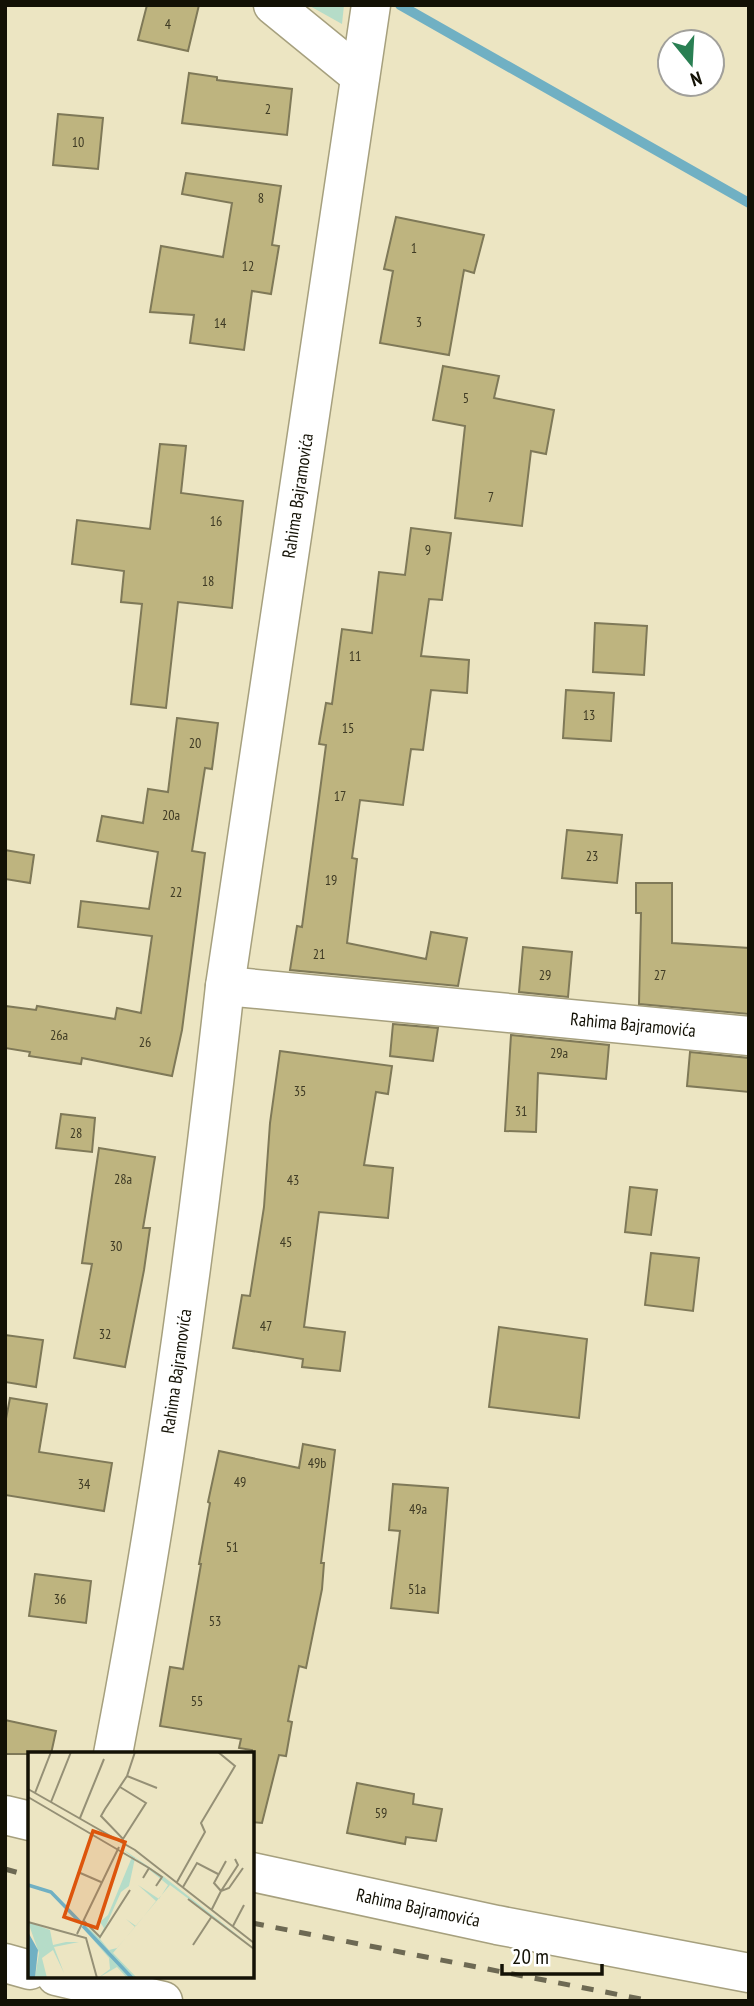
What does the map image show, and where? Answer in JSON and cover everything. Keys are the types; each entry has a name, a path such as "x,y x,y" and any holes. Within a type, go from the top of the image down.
{"street":[{"path":"273,5 359,76"},
{"name":"Rahima Bajramovića","path":"113,1752 148,1548 208,1138 225,986 371,5"},
{"name":"Rahima Bajramovića","path":"225,986 749,1036"},
{"path":"5,1815 28,1821"},
{"name":"Rahima Bajramovića","path":"254,1872 497,1925 749,1973"},
{"path":"5,1962 28,1969"},
{"path":"65,1978 163,2001"}],"green space":[{"path":"308,5 344,5 342,24"}],"building":[{"path":"147,5 199,5 188,51 138,40"},
{"path":"189,73 217,77 217,80 292,89 287,135 182,123"},
{"path":"58,114 103,118 98,169 53,165"},
{"path":"186,173 281,186 272,245 279,246 271,294 252,291 244,350 190,343 194,315 150,312 161,246 223,257 232,203 182,194"},
{"path":"396,217 484,235 474,273 464,270 449,355 380,343 393,271 384,269"},
{"path":"443,366 499,376 494,398 554,410 546,454 531,451 522,526 455,518 465,426 433,420"},
{"path":"160,444 186,446 181,493 243,501 232,608 178,602 166,708 131,704 142,604 121,602 124,571 72,564 77,520 150,529"},
{"path":"411,528 451,533 442,600 429,599 421,656 469,660 467,693 431,690 423,750 411,749 403,805 360,800 352,858 357,859 347,943 426,959 431,932 467,938 458,986 290,970 297,926 302,927 326,745 319,744 326,703 332,704 342,629 372,633 379,572 405,575"},
{"path":"595,623 647,626 644,675 593,672"},
{"path":"566,690 614,693 611,741 563,738"},
{"path":"177,718 218,723 212,769 205,768 192,851 205,853 182,1030 172,1076 82,1058 81,1064 29,1056 30,1052 5,1048 5,1006 36,1010 37,1006 115,1019 117,1008 141,1013 152,936 78,927 81,901 149,909 158,852 97,841 102,816 143,823 148,789 168,792"},
{"path":"567,830 622,835 617,883 562,878"},
{"path":"5,850 34,855 30,883 5,879"},
{"path":"636,883 672,883 672,943 749,948 749,1014 639,1004 641,913 636,913"},
{"path":"523,947 572,952 568,997 519,992"},
{"path":"393,1024 438,1028 433,1061 390,1056"},
{"path":"511,1035 609,1045 606,1079 538,1073 536,1132 505,1131"},
{"path":"280,1051 392,1066 388,1094 376,1092 364,1165 393,1168 388,1218 319,1212 304,1327 345,1332 340,1371 302,1367 303,1359 233,1348 242,1295 250,1296 264,1207 270,1123"},
{"path":"690,1052 749,1058 749,1092 687,1086"},
{"path":"61,1114 95,1118 92,1152 56,1148"},
{"path":"99,1148 155,1157 143,1228 150,1228 144,1270 125,1367 74,1358 92,1264 82,1263"},
{"path":"630,1187 657,1190 651,1235 625,1232"},
{"path":"651,1253 699,1258 693,1311 645,1305"},
{"path":"499,1327 587,1339 579,1418 489,1407"},
{"path":"5,1335 43,1340 36,1387 5,1382"},
{"path":"10,1398 47,1404 39,1452 112,1463 104,1511 5,1495 5,1424"},
{"path":"303,1444 335,1450 321,1563 324,1563 322,1589 306,1668 299,1666 288,1721 292,1722 286,1756 279,1755 262,1823 254,1822 254,1752 239,1748 241,1739 160,1726 170,1667 183,1669 201,1564 208,1502 219,1451 299,1468"},
{"path":"393,1484 448,1488 438,1613 391,1608 400,1531 389,1530"},
{"path":"35,1574 91,1581 86,1623 29,1616"},
{"path":"5,1720 56,1731 51,1752 5,1754"},
{"path":"357,1783 414,1794 413,1804 442,1809 436,1841 406,1837 405,1844 347,1833"}],"waterway":[{"path":"400,5 749,203"}],"railway":[{"path":"5,1869 28,1875"},
{"path":"254,1923 651,2001"}]}
